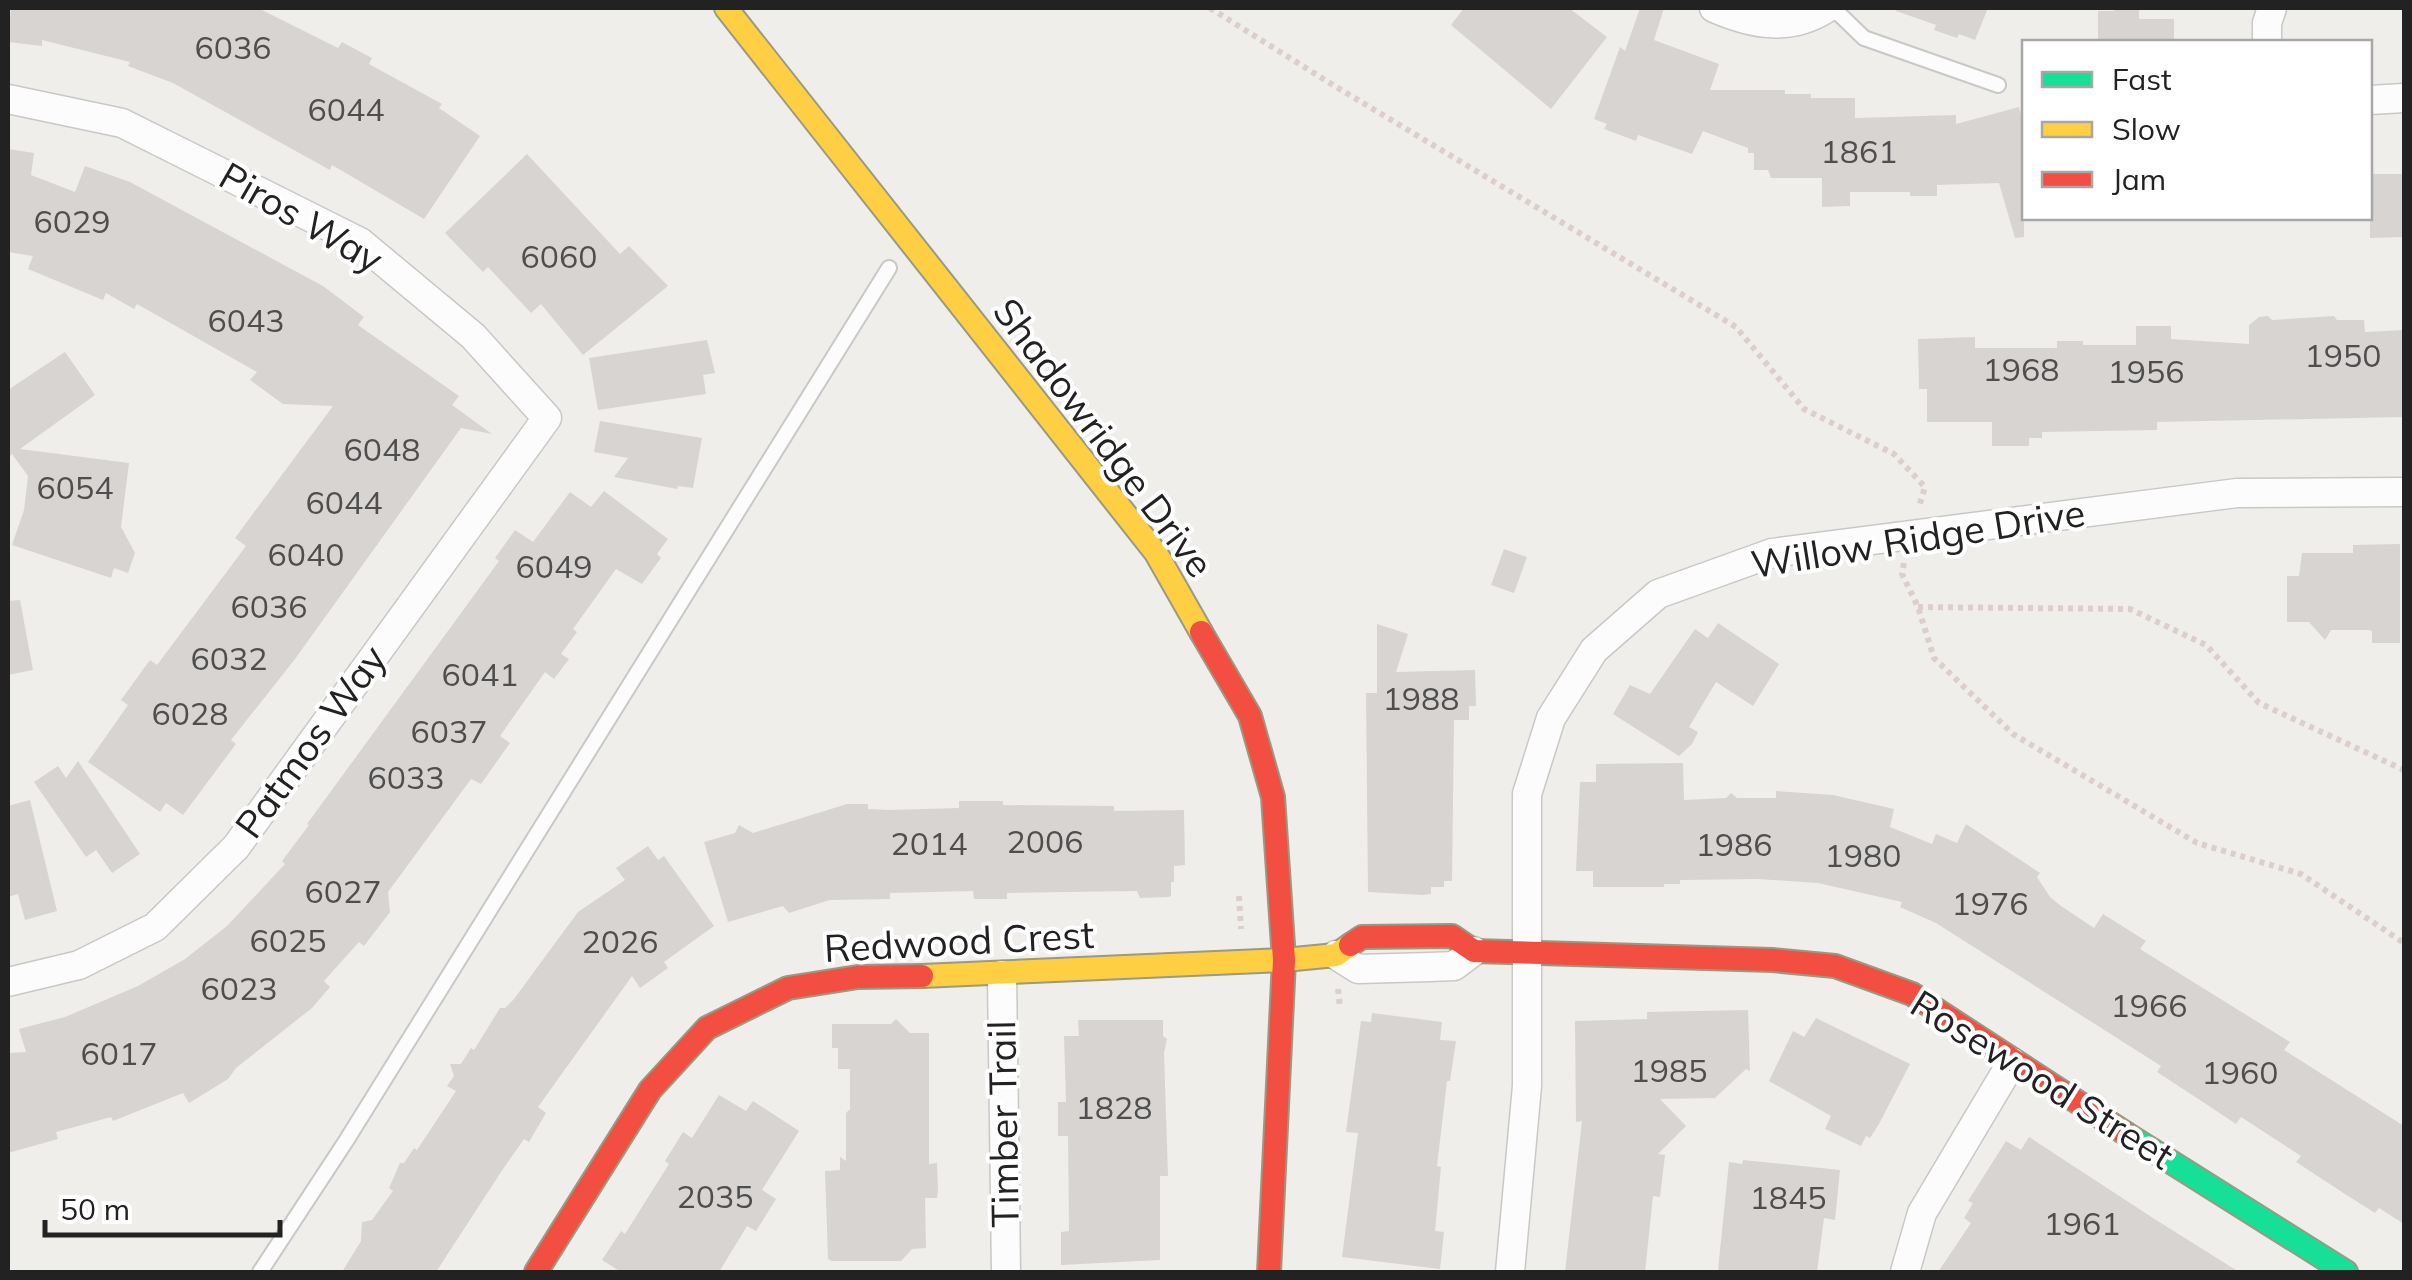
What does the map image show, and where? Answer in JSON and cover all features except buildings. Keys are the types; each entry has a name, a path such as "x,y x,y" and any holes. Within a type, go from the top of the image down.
{"street":[{"name":"Shadowridge Drive","path":"726,8 1156,553 1250,716 1273,797 1284,960 1268,1272"},
{"path":"1714,8 1775,26 1808,20 1830,8"},
{"path":"2267,40 2272,8"},
{"path":"2372,100 2404,98"},
{"name":"Piros Way","path":"8,100 122,123 360,242 473,336 547,418"},
{"name":"Patmos Way","path":"8,982 78,964 155,926 236,847 547,418"},
{"name":"Willow Ridge Drive","path":"1510,1272 1527,1086 1527,794 1551,718 1594,650 1658,594 1772,553 2237,493 2404,492"},
{"name":"Rosewood Street","path":"1284,960 1336,955 1358,969 1454,966 1474,950 1772,960 1835,966 1912,994 2012,1062 2346,1272"},
{"name":"Redwood Crest","path":"536,1272 650,1090 708,1028 788,988 858,976 1002,974 1284,960"},
{"name":"Timber Trail","path":"1002,974 1006,1272"},
{"path":"1905,1272 1922,1213 2012,1062"}],"lane":[{"path":"1830,8 1864,38 1998,86"},
{"path":"260,1272 346,1141 888,268"}],"path":[{"path":"1210,8 1736,327 1804,409 1894,454 1924,488 1902,574 1918,607 1934,658 2013,734 2198,843 2301,874 2404,943"},
{"path":"1918,607 2130,609 2206,646 2259,703 2404,770"}],"traffic: fast":[{"path":"2125,1133 2346,1272"}],"traffic: slow":[{"path":"726,8 1156,553 1201,632"},
{"path":"922,976 1284,960 1336,955 1350,945"}],"traffic: jam":[{"path":"1201,632 1250,716 1273,797 1284,960 1269,1272"},
{"path":"1350,945 1362,937 1452,936 1474,951 1772,960 1835,966 1912,994 2125,1133"},
{"path":"536,1272 650,1090 707,1028 788,988 858,977 922,976"}]}
